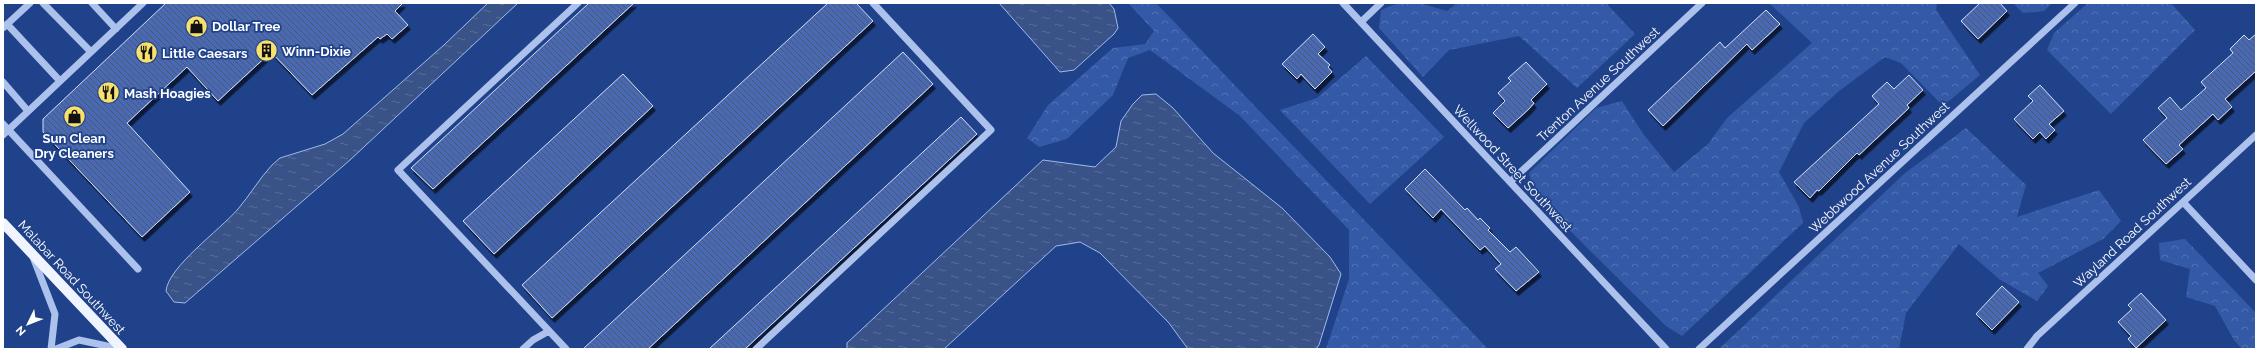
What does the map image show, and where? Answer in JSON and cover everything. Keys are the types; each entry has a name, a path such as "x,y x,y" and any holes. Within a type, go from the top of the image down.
{"main road":[{"name":"Malabar Road Southwest","path":"3,222 122,349"}],"street":[{"path":"30,3 5,26 60,81"},
{"path":"43,3 91,52"},
{"path":"92,3 116,28"},
{"path":"3,135 144,3"},
{"path":"566,349 398,170 578,3"},
{"path":"756,349 991,130 873,3"},
{"name":"Wellwood Street Southwest","path":"1343,3 1666,349"},
{"path":"1361,22 1381,3"},
{"name":"Trenton Avenue Southwest","path":"1510,182 1702,3"},
{"name":"Webbwood Avenue Southwest","path":"1699,349 2075,3"},
{"path":"3,82 28,111"},
{"path":"3,124 138,268"},
{"name":"Wayland Road Southwest","path":"2027,349 2037,336 2256,135"},
{"path":"2183,202 2256,280"},
{"path":"30,251 55,314 51,349"},
{"path":"523,349 533,340 549,331"},
{"path":"56,349 79,340 122,349"}],"green space":[{"path":"1128,3 1156,3 1488,349 1326,349 1349,279 1349,230 1240,116 1150,50 1128,58 1113,95 1067,139 1039,147 1027,138 1048,105 1113,48 1145,44 1154,31"},
{"path":"1398,3 1419,3 1447,11 1457,3 1606,3 1635,34 1577,88 1519,36 1449,50 1423,77 1379,28 1381,10"},
{"path":"1769,3 1937,3 1936,10 1980,75 1943,106 1901,63 1885,57 1839,91 1804,123 1779,172 1799,207 1803,223 1682,336 1666,326 1535,196 1529,173 1596,108 1622,101 1644,135 1674,172 1708,144 1727,118 1812,43"},
{"path":"2013,3 2052,3 2044,11 2023,13"},
{"path":"2088,3 2171,3 2195,30 2111,114 2047,50 2054,33"},
{"path":"1366,56 1444,137 1370,204 1280,110 1317,98"},
{"path":"1966,128 2026,185 2017,217 2099,190 2121,221 2103,239 2038,273 2048,286 2037,301 1999,279 1959,244 1906,313 1899,349 1719,349 1905,173"},
{"path":"2185,239 2256,313 2256,349 2242,349 2234,340 2215,306 2186,297 2190,269 2160,260 2159,243"}],"water":[{"path":"488,3 518,3 350,160 185,303 174,302 166,291 169,281 176,271 196,249 230,218 272,165 280,158 325,144 343,134 444,45"},
{"path":"999,3 1109,3 1114,9 1118,28 1114,34 1074,70 1060,72"},
{"path":"1156,94 1173,108 1213,153 1282,208 1330,257 1341,274 1319,345 1316,349 1188,349 1169,323 1100,253 1080,242 1056,246 944,349 847,349 847,343 1043,160 1095,167 1116,147 1121,121 1133,104 1142,95"}],"building":[{"path":"166,3 403,3 395,11 408,25 392,39 387,34 380,39 378,37 312,95 271,52 218,101 187,67 127,123 190,192 142,237 43,132 43,119"},
{"path":"589,3 634,3 433,189 411,168"},
{"path":"828,3 856,3 873,21 552,318 522,285"},
{"path":"1980,3 2000,3 2007,11 1978,39 1961,21"},
{"path":"1766,10 1780,24 1752,50 1747,44 1663,126 1648,110 1720,42 1725,48"},
{"path":"1313,34 1325,47 1318,54 1330,65 1328,67 1332,72 1315,89 1301,74 1297,79 1282,64"},
{"path":"2256,34 2256,71 2225,99 2232,107 2218,120 2213,114 2179,145 2183,149 2166,164 2143,140 2167,118 2158,108 2170,97 2181,110 2206,88 2201,82 2233,53 2230,49 2244,35 2249,40"},
{"path":"903,52 933,84 648,349 583,349"},
{"path":"1526,62 1547,84 1531,100 1534,103 1529,109 1508,128 1493,113 1505,101 1498,93 1511,81 1508,78"},
{"path":"623,74 653,106 494,254 463,221"},
{"path":"1909,75 1923,90 1907,105 1909,108 1859,155 1857,153 1810,198 1794,182 1879,104 1872,96 1887,82 1894,89"},
{"path":"2040,85 2064,111 2049,124 2055,130 2046,139 2040,132 2033,139 2014,119 2033,101 2028,96"},
{"path":"961,117 977,134 745,349 709,349"},
{"path":"1425,169 1465,210 1467,208 1478,220 1480,218 1490,228 1488,230 1510,252 1516,247 1539,272 1516,291 1495,269 1501,264 1485,246 1480,250 1441,209 1433,218 1405,189"},
{"path":"2002,286 2019,302 1992,330 1976,314"},
{"path":"2141,293 2166,320 2136,348 2128,339 2131,336 2118,322 2132,309 2128,305"}],"place":[{"name":"Dollar Tree","path":"196,26"},
{"name":"Winn-Dixie","path":"267,51"},
{"name":"Little Caesars","path":"147,53"},
{"name":"Mash Hoagies","path":"109,93"},
{"name":"Sun Clean Dry Cleaners","path":"74,116"}]}
